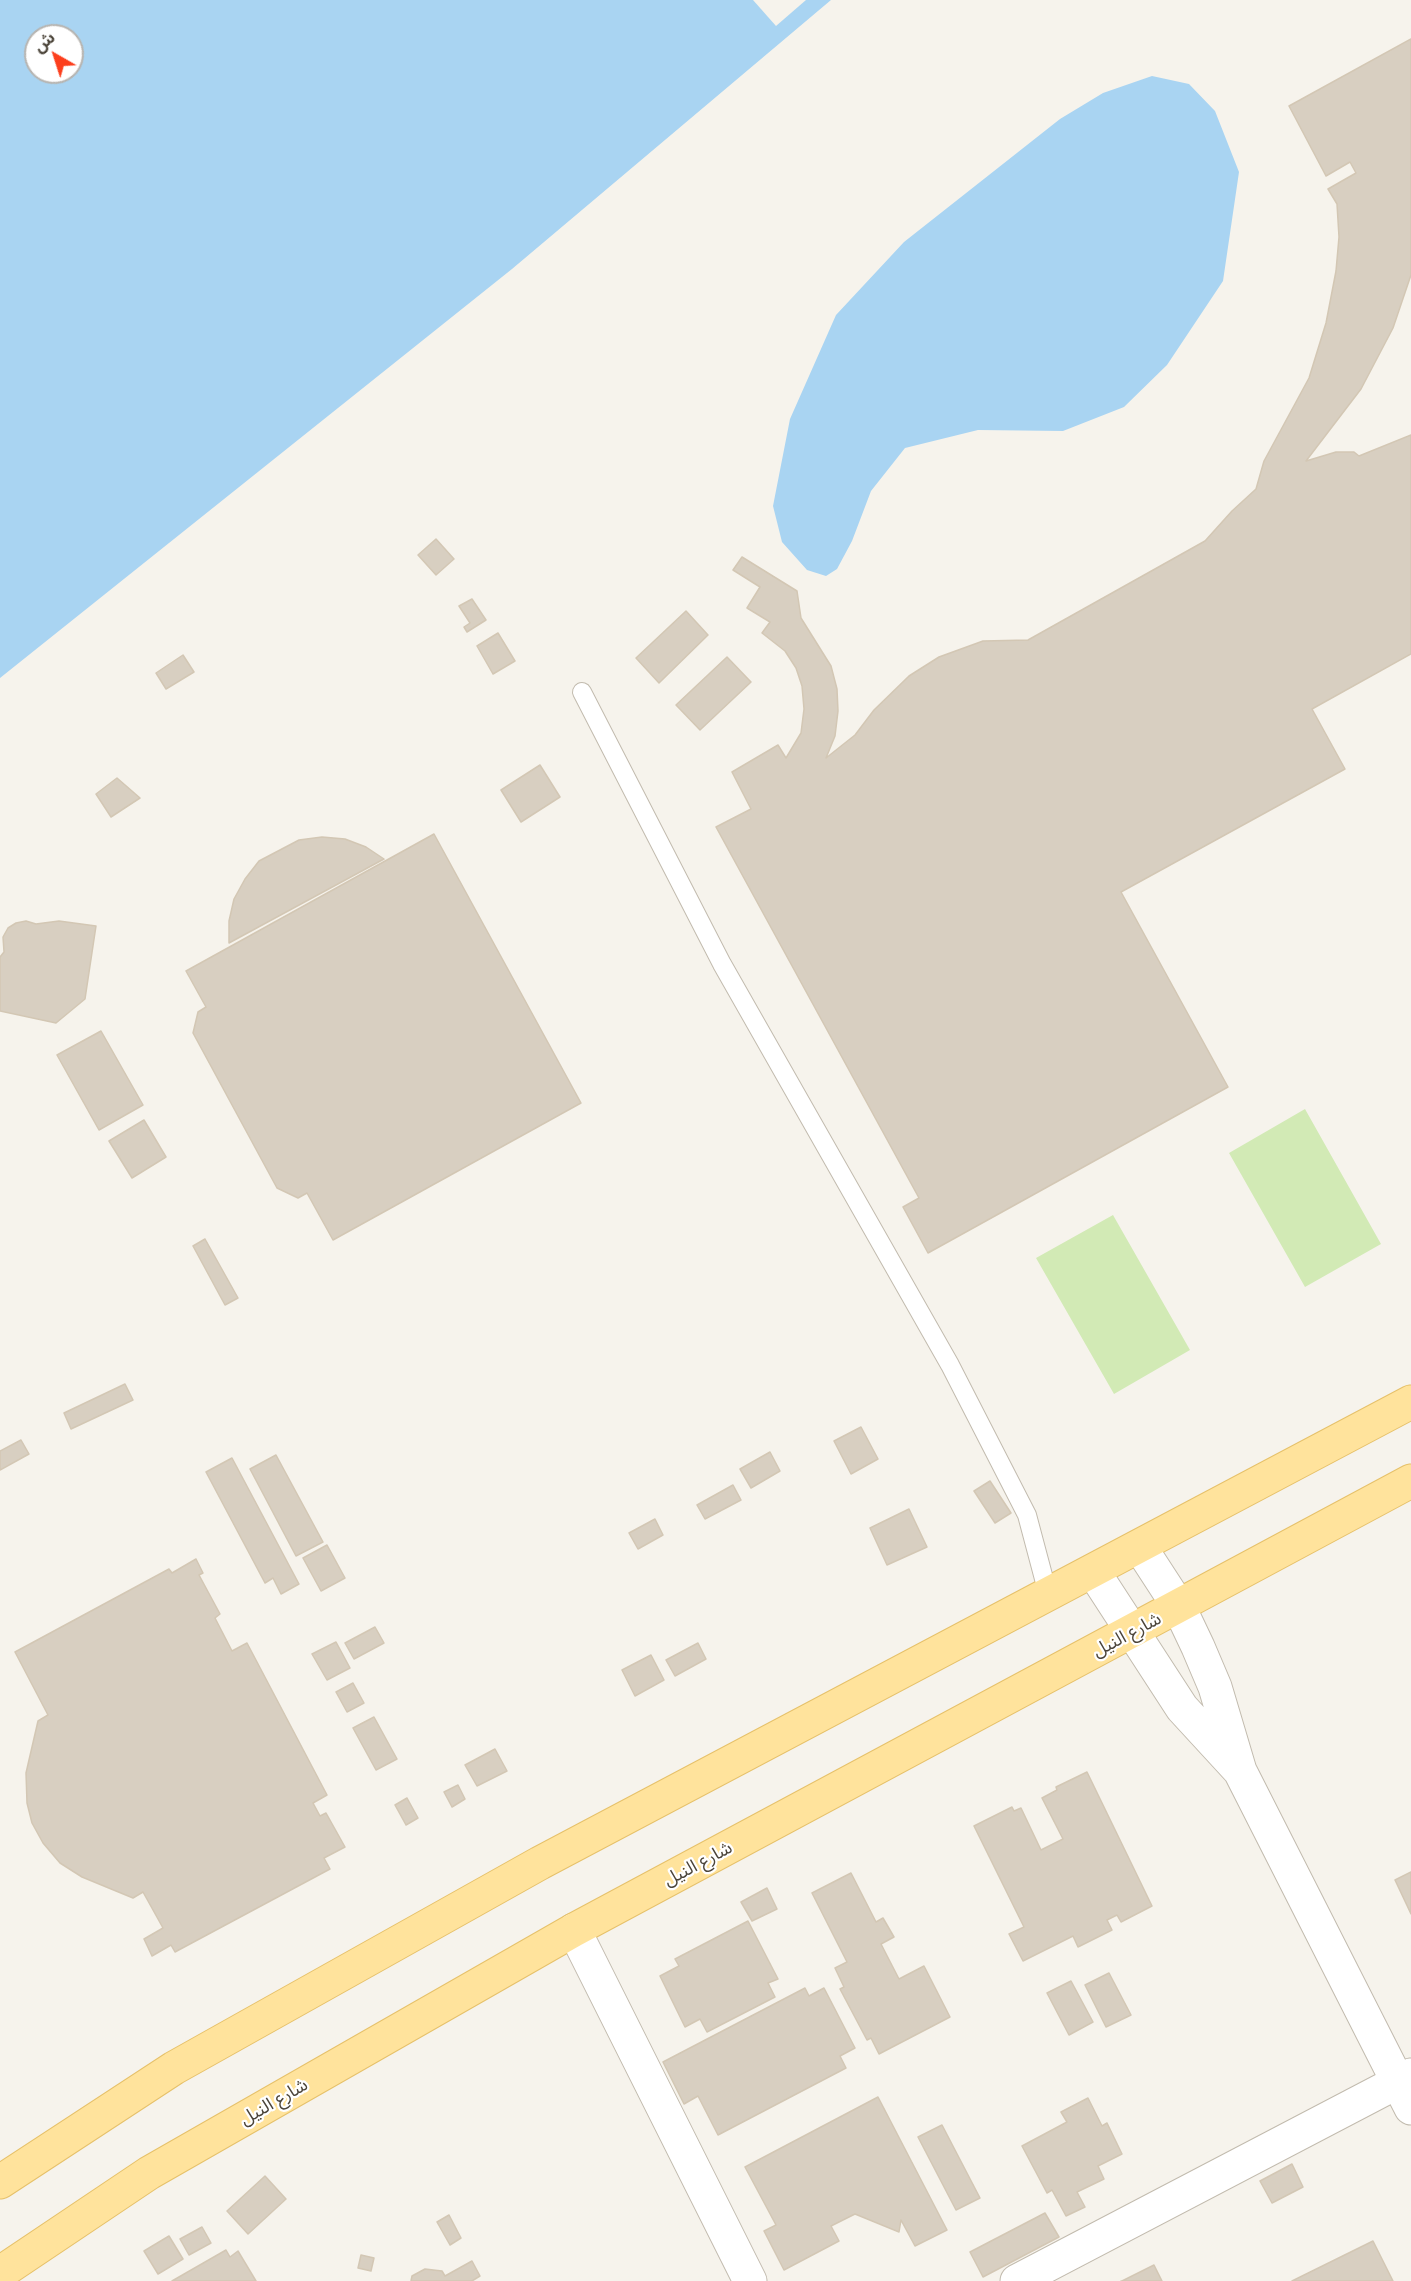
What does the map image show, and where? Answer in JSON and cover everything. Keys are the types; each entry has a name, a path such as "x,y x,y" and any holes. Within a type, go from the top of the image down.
{"main road":[{"path":"0,2182 174,2068 540,1863 1411,1402"},
{"name":"شارع النيل","path":"0,2273 149,2173 574,1930 1132,1633 1411,1481"}],"street":[{"path":"1017,2281 1406,2088 1240,1771 1215,1687 1179,1607 1140,1547"},
{"path":"1093,1571 1182,1708 1240,1771"},
{"path":"574,1930 750,2281"}],"lane":[{"path":"582,692 722,964 950,1365 1027,1515 1048,1594"}],"green space":[{"path":"1305,1109 1381,1244 1305,1287 1229,1153"},
{"path":"1113,1215 1190,1350 1114,1394 1036,1258"}],"water":[{"path":"0,0 831,0 512,269 0,678"},
{"path":"1152,76 1189,84 1215,111 1239,172 1223,281 1167,365 1124,407 1063,431 978,430 905,448 871,491 852,541 837,569 826,576 807,570 782,542 773,506 790,419 836,315 904,242 1060,119 1103,93"}],"pier":[{"path":"753,0 806,0 776,26"}],"building":[{"path":"1411,39 1411,275 1393,328 1361,389 1306,461 1336,452 1354,452 1359,456 1411,435 1411,654 1312,709 1345,769 1121,892 1228,1087 928,1253 903,1207 919,1198 716,827 751,809 732,772 778,745 786,758 801,733 804,709 802,686 796,668 785,651 762,633 770,622 747,608 760,587 733,570 742,557 797,591 801,618 831,666 837,689 838,711 835,736 826,758 855,735 874,710 909,676 939,657 983,641 1028,640 1205,541 1256,489 1264,461 1309,378 1326,323 1336,271 1339,237 1337,204 1328,189 1356,173 1350,162 1326,176 1289,106"},
{"path":"436,539 454,559 436,575 418,555"},
{"path":"472,599 486,620 467,632 464,627 470,623 459,606"},
{"path":"686,611 708,635 659,683 636,658"},
{"path":"498,633 515,661 493,674 477,646"},
{"path":"183,655 194,672 166,689 156,673"},
{"path":"727,657 751,682 700,730 676,705"},
{"path":"540,765 560,797 521,822 501,790"},
{"path":"117,778 140,798 111,817 96,794"},
{"path":"434,834 581,1103 333,1240 307,1193 298,1198 277,1188 193,1033 198,1012 206,1007 186,971"},
{"path":"322,837 345,839 366,847 384,859 229,943 229,921 234,899 245,879 259,861 299,840"},
{"path":"26,921 36,924 59,921 96,926 85,999 56,1023 0,1011 0,957 4,952 3,937 8,928"},
{"path":"101,1031 143,1105 99,1130 57,1055"},
{"path":"144,1120 166,1157 132,1178 109,1141"},
{"path":"205,1239 238,1298 225,1305 193,1246"},
{"path":"125,1384 133,1400 71,1429 64,1413"},
{"path":"861,1427 878,1459 851,1474 834,1441"},
{"path":"21,1440 29,1454 0,1470 0,1451"},
{"path":"770,1452 780,1471 751,1488 740,1469"},
{"path":"276,1455 323,1542 296,1556 250,1469"},
{"path":"232,1458 299,1584 281,1594 273,1578 265,1583 206,1472"},
{"path":"990,1481 1011,1513 995,1523 974,1491"},
{"path":"733,1485 741,1500 705,1519 697,1505"},
{"path":"909,1509 927,1547 887,1565 870,1528"},
{"path":"655,1519 663,1535 638,1549 629,1533"},
{"path":"327,1545 345,1578 321,1591 303,1558"},
{"path":"196,1559 203,1573 199,1575 220,1614 215,1618 232,1651 247,1643 327,1795 313,1803 320,1816 326,1813 345,1847 324,1858 330,1869 175,1952 171,1945 152,1956 144,1939 163,1928 143,1892 133,1898 82,1877 60,1863 43,1843 32,1823 27,1803 26,1773 38,1721 48,1715 15,1652 169,1569 172,1573"},
{"path":"375,1627 384,1643 354,1659 345,1643"},
{"path":"336,1642 350,1668 327,1680 312,1654"},
{"path":"698,1643 706,1659 675,1676 666,1660"},
{"path":"651,1655 664,1680 635,1696 622,1670"},
{"path":"353,1683 364,1703 347,1712 336,1692"},
{"path":"374,1717 397,1759 376,1770 353,1728"},
{"path":"495,1749 507,1771 477,1786 465,1765"},
{"path":"1087,1772 1152,1906 1121,1922 1117,1915 1107,1920 1112,1930 1078,1947 1073,1936 1023,1961 1009,1934 1024,1927 974,1826 1012,1807 1014,1811 1021,1808 1041,1850 1063,1839 1042,1798 1057,1790 1056,1787"},
{"path":"458,1785 465,1799 452,1807 444,1792"},
{"path":"407,1798 418,1818 406,1825 395,1805"},
{"path":"1411,1872 1411,1914 1395,1880"},
{"path":"851,1873 876,1922 883,1918 894,1937 881,1944 899,1979 924,1966 950,2017 879,2054 871,2038 867,2040 840,1989 844,1987 835,1968 847,1962 812,1893"},
{"path":"767,1888 777,1909 752,1921 741,1902"},
{"path":"748,1921 778,1979 768,1983 775,1997 707,2032 700,2019 685,2027 660,1976 679,1966 675,1959"},
{"path":"1109,1973 1131,2015 1106,2027 1085,1985"},
{"path":"1071,1981 1093,2022 1069,2035 1047,1993"},
{"path":"805,1988 809,1996 824,1988 855,2048 840,2056 846,2068 718,2135 698,2096 684,2104 663,2062"},
{"path":"878,2097 947,2230 915,2246 901,2220 899,2232 855,2214 831,2226 839,2241 784,2270 764,2231 776,2225 745,2167"},
{"path":"1088,2098 1102,2126 1107,2123 1122,2154 1098,2166 1104,2179 1077,2192 1085,2207 1066,2216 1052,2190 1047,2193 1022,2146 1067,2122 1061,2112"},
{"path":"942,2125 980,2198 956,2210 918,2137"},
{"path":"1292,2164 1303,2187 1272,2203 1260,2181"},
{"path":"265,2176 286,2199 248,2234 227,2211"},
{"path":"1045,2213 1059,2237 983,2277 970,2252"},
{"path":"449,2215 461,2238 450,2245 437,2222"},
{"path":"202,2227 211,2243 189,2255 180,2239"},
{"path":"169,2236 183,2259 158,2274 144,2251"},
{"path":"1373,2241 1393,2281 1292,2281"},
{"path":"226,2250 230,2257 238,2251 256,2281 172,2281"},
{"path":"361,2255 374,2258 371,2271 358,2268"},
{"path":"472,2261 480,2276 472,2281 411,2281 412,2276 425,2269 442,2271 445,2276"},
{"path":"1154,2265 1162,2281 1122,2281"}]}
